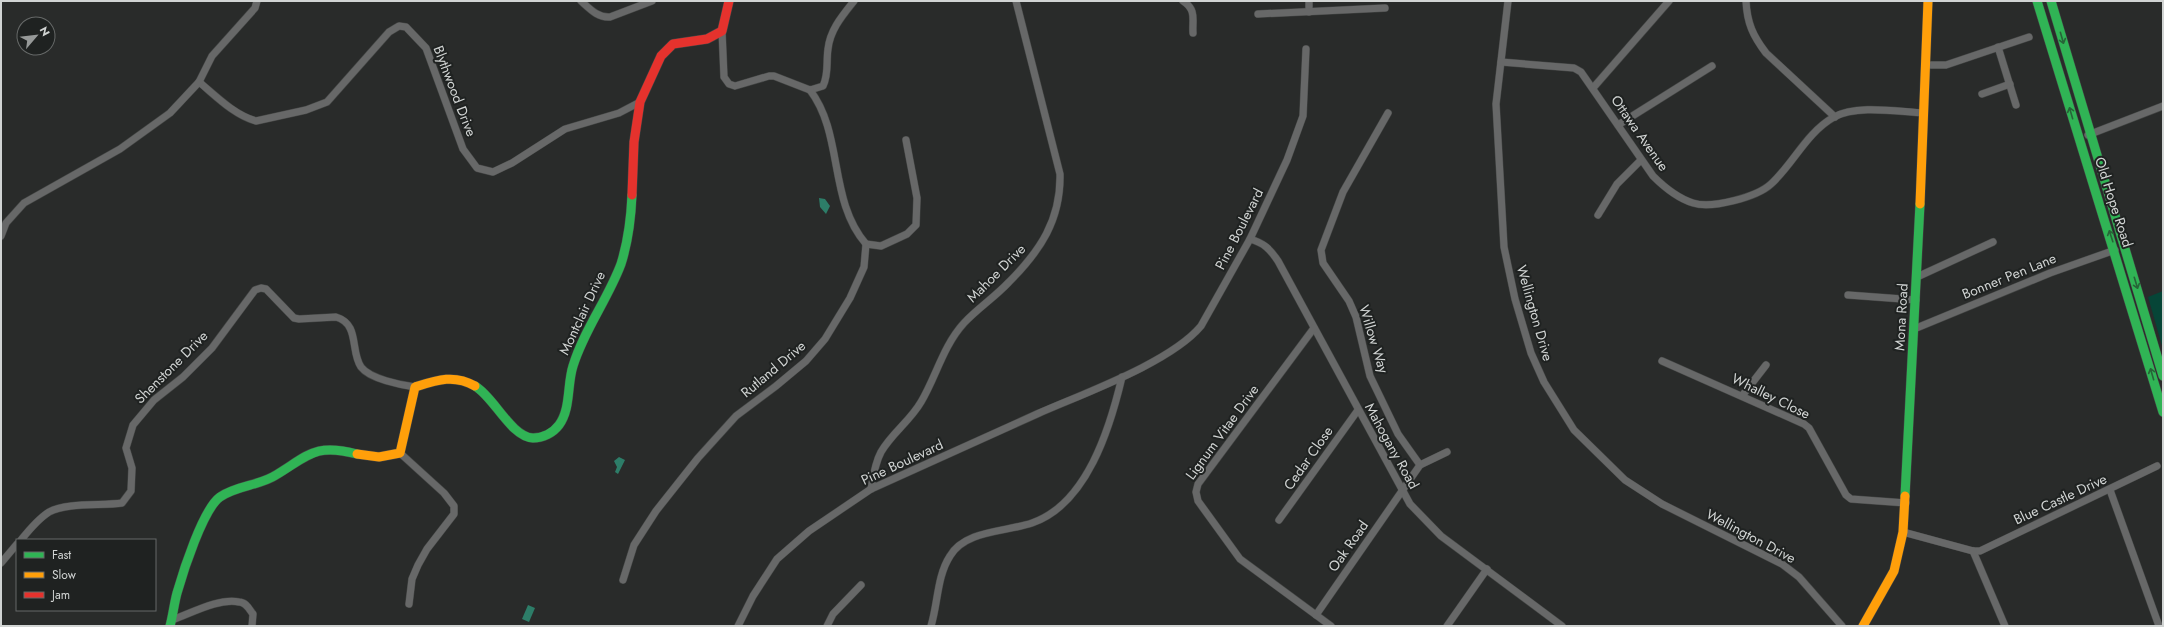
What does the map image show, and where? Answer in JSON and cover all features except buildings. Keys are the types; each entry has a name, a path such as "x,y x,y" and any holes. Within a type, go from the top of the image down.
{"street":[{"path":"1,236 6,223 14,211 24,203 120,149 170,113 199,82 212,56 235,28 255,8 256,1"},
{"path":"581,1 597,14 604,17 610,17 652,1"},
{"path":"729,1 722,31 724,77 729,84 735,86 774,76 810,90 823,86 827,77 828,49 833,31 854,1"},
{"name":"Mahoe Drive","path":"871,489 875,469 881,452 895,433 909,420 922,401 939,362 963,323 1009,282 1035,252 1049,231 1057,210 1060,192 1060,174 1016,1"},
{"path":"1183,1 1190,5 1193,11 1194,33"},
{"path":"1309,1 1309,12"},
{"name":"Wellington Drive","path":"1508,1 1496,104 1504,247 1515,300 1531,353 1557,405 1574,430 1625,480 1662,504 1782,564 1799,577 1842,626"},
{"path":"1593,88 1669,1"},
{"path":"1746,1 1747,18 1751,32 1762,48 1835,117"},
{"name":"Old Hope Road","path":"2037,1 2078,139 2115,250 2163,412"},
{"name":"Old Hope Road","path":"2051,1 2163,376"},
{"name":"Mona Road","path":"1863,626 1894,571 1903,532 1906,503 1916,300 1928,2"},
{"path":"1258,14 1385,8"},
{"name":"Blythwood Drive","path":"199,82 248,119 256,121 306,110 327,102 389,32 399,26 406,27 426,48 463,149 477,168 493,172 512,163 564,129 619,113 640,102"},
{"name":"Montclair Drive","path":"415,387 449,378 460,380 482,389 510,425 517,432 527,437 544,437 558,428 563,420 572,367 621,260 632,204 634,150 640,102 663,51 671,44 682,40 706,39 722,31"},
{"path":"1925,65 1946,65 2029,37"},
{"path":"1998,48 2016,105"},
{"name":"Pine Boulevard","path":"738,626 753,596 777,558 808,531 871,489 1122,377 1182,344 1193,335 1201,326 1250,239 1287,160 1303,116 1306,49"},
{"name":"Ottawa Avenue","path":"1501,62 1574,68 1581,72 1653,176 1666,189 1694,204 1729,201 1745,197 1771,184 1816,130 1835,117 1851,112 1872,110 1924,114"},
{"path":"1618,125 1712,66"},
{"path":"1982,94 2010,84"},
{"path":"810,90 827,120 847,215 856,232 866,244 881,246 907,234 916,225 917,198 906,140"},
{"path":"2078,139 2163,106"},
{"name":"Willow Way","path":"1388,113 1343,192 1321,250 1323,264 1349,301 1356,317 1370,376 1398,434 1420,464"},
{"path":"1598,215 1617,184 1641,160"},
{"name":"Mahogany Road","path":"1250,239 1262,242 1270,249 1402,492 1420,516 1441,536 1562,626"},
{"path":"1917,276 1993,242"},
{"name":"Rutland Drive","path":"623,580 634,545 656,511 698,458 736,416 806,362 825,339 850,298 864,267 866,244"},
{"name":"Bonner Pen Lane","path":"1914,329 2050,273 2115,250"},
{"name":"Shenstone Drive","path":"22,539 36,523 50,512 72,506 122,503 131,491 132,468 126,448 133,425 154,400 183,377 212,348 255,290 261,288 266,289 294,318 336,317 342,319 352,332 358,360 365,371 395,384 415,387"},
{"path":"1848,294 1916,300"},
{"name":"Lignum Vitae Drive","path":"1314,328 1198,484 1196,492 1198,501 1240,559 1331,626"},
{"name":"Whalley Close","path":"1662,361 1804,424 1809,428 1846,495 1851,499 1906,503"},
{"path":"1742,396 1766,365"},
{"path":"931,626 942,574 950,555 959,546 968,539 1034,523 1052,512 1074,494 1098,452 1114,414 1122,377"},
{"path":"400,453 415,387"},
{"name":"Cedar Close","path":"1279,520 1358,410"},
{"path":"171,623 178,590 209,510 218,498 272,478 306,455 322,450 378,459 400,453"},
{"path":"1402,492 1420,464 1447,452"},
{"path":"400,453 444,493 453,502 454,506 454,514 427,549 418,565 412,579 409,604"},
{"name":"Blue Castle Drive","path":"1973,551 1988,547 2110,490 2157,466"},
{"path":"2110,490 2159,626"},
{"name":"Oak Road","path":"1316,615 1402,492"},
{"path":"1903,532 1973,551 2005,626"},
{"path":"1,563 16,545"},
{"path":"1447,626 1487,569"},
{"path":"827,626 833,614 861,585"},
{"path":"171,623 223,602 240,602 246,605 253,614 252,626"}],"shaded area":[{"path":"819,198 825,199 830,206 826,214 820,207"},
{"path":"2163,291 2163,349 2148,297"},
{"path":"619,457 625,460 618,474 615,472 617,467 614,461"},
{"path":"528,605 535,608 529,622 522,619"}],"traffic: fast":[{"path":"2037,1 2163,412"},
{"path":"2051,1 2163,376"},
{"path":"475,386 482,391 510,424 525,436 533,438 544,436 551,433 559,425 563,419 567,404 571,373 583,340 610,290 621,264 629,230 632,195"},
{"path":"1905,496 1920,204"},
{"path":"170,626 177,593 194,542 207,514 220,497 234,490 269,479 313,453 331,450 357,454"}],"traffic: slow":[{"path":"1920,204 1928,1"},
{"path":"357,454 379,457 400,453 415,387 445,379 460,380 475,386"},
{"path":"1863,626 1894,571 1903,532 1905,496"}],"traffic: jam":[{"path":"632,195 634,142 640,102 661,56 673,44 707,39 722,31 729,1"}]}
